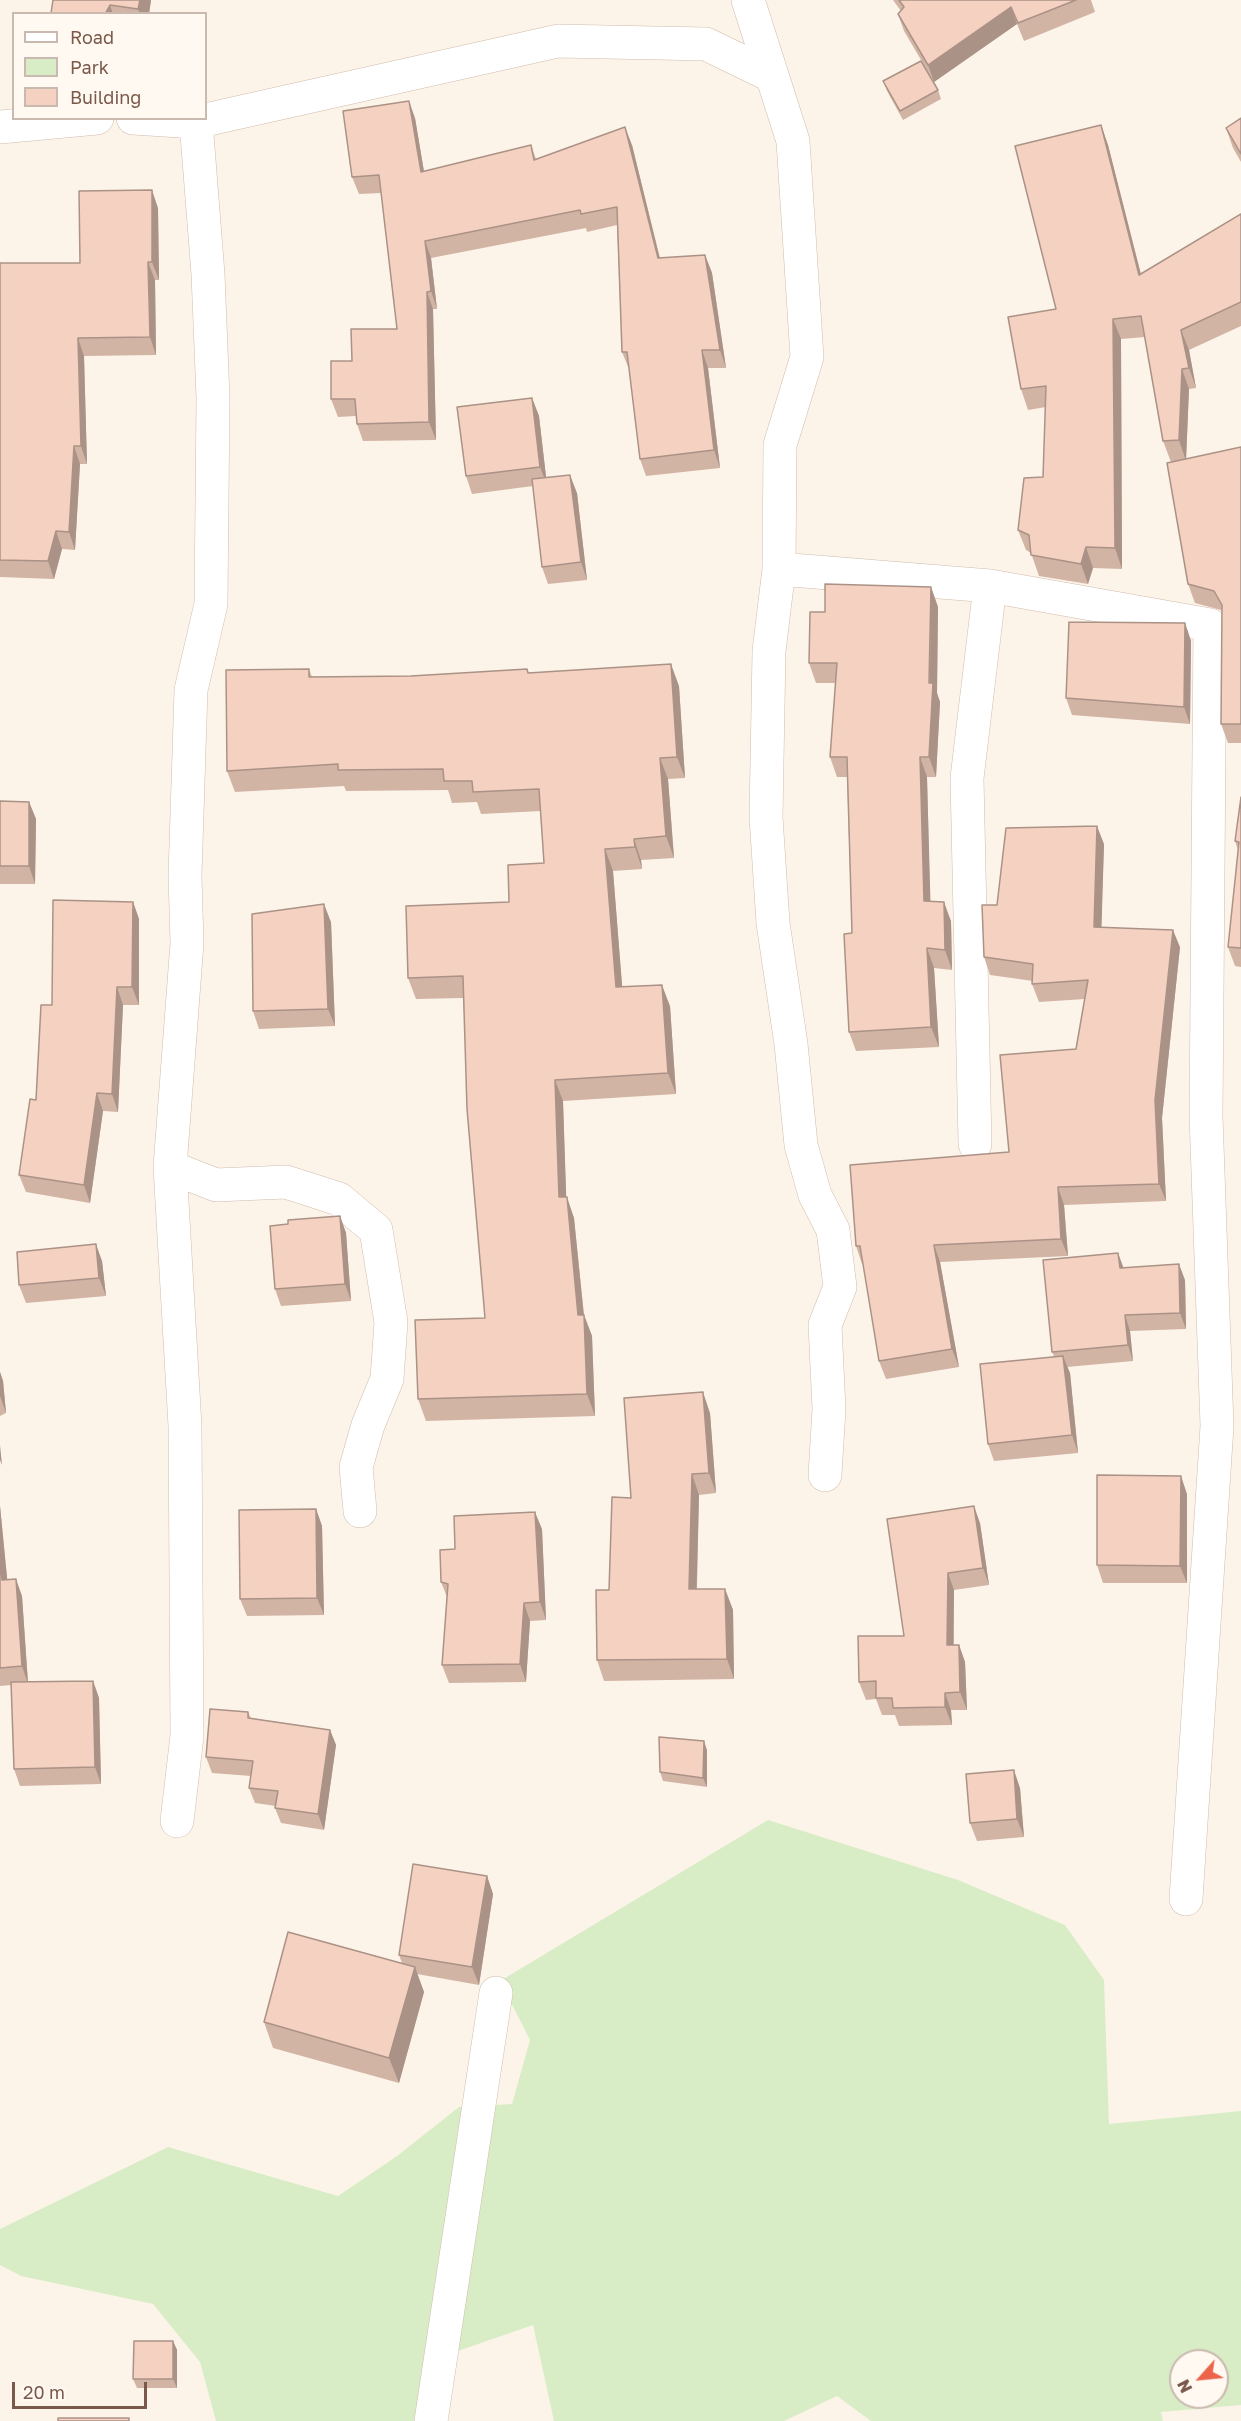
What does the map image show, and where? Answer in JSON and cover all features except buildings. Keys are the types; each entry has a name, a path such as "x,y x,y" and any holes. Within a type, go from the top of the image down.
{"street":[{"path":"748,0 793,141 807,357 780,445 779,569 769,651 766,817 773,923 791,1044 801,1145 815,1195 833,1230 840,1287 825,1325 829,1409 825,1475"},
{"path":"207,120 558,41 706,44 772,76"},
{"path":"0,127 75,120"},
{"path":"164,120 196,122 205,120"},
{"path":"177,1821 187,1736 185,1426 170,1167 187,943 185,876 191,690 211,593 213,387 208,274 196,122"},
{"path":"779,569 990,586 1210,625 1206,1116 1217,1426 1186,1899"},
{"path":"975,1144 967,778 990,586"},
{"path":"170,1167 216,1185 286,1182 339,1199 376,1230 391,1322 387,1379 368,1425 356,1467 360,1511"},
{"path":"431,2421 496,1993"}],"green space":[{"path":"768,1820 958,1880 1065,1925 1104,1980 1109,2124 1241,2111 1241,2405 1229,2406 1229,2349 1169,2349 1169,2409 1195,2409 1161,2412 1163,2421 871,2421 837,2396 784,2421 554,2421 533,2325 455,2352 437,2421 216,2421 200,2362 153,2304 21,2276 0,2265 0,2229 168,2147 338,2196 397,2156 459,2107 512,2104 530,2040 500,1981"}]}
